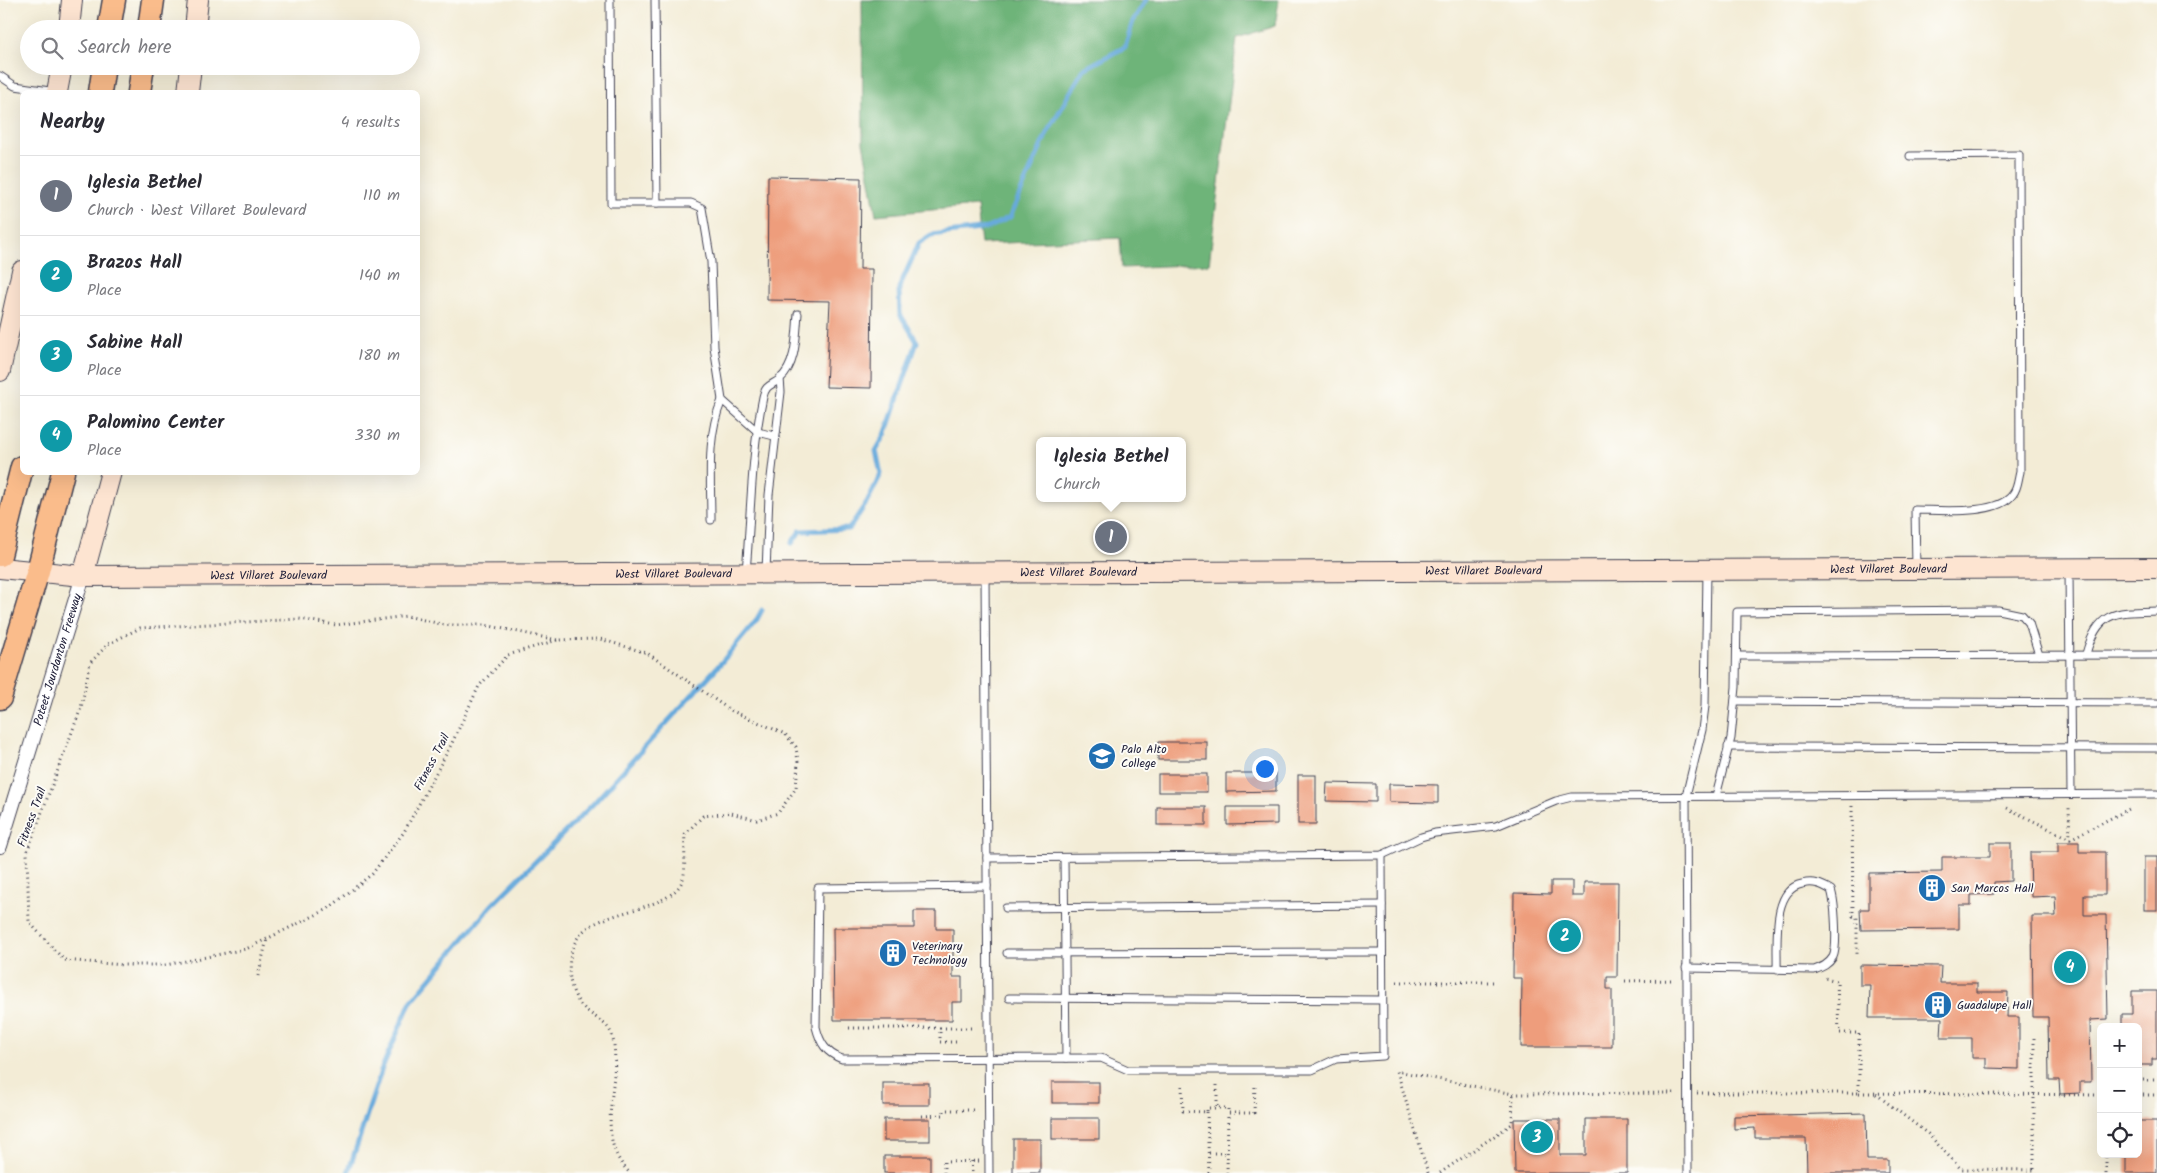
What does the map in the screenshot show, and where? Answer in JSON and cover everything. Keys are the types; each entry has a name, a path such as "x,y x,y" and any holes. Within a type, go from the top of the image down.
{"main road":[{"path":"111,20 114,0"},
{"path":"150,20 153,0"},
{"path":"100,90 103,75"},
{"path":"139,90 142,75"},
{"path":"0,555 20,475"},
{"path":"0,698 38,571 62,475"}],"street":[{"path":"70,20 72,0"},
{"path":"196,20 198,0"},
{"path":"57,90 60,75"},
{"path":"188,90 190,75"},
{"path":"0,368 20,280"},
{"name":"Poteet Jourdanton Freeway","path":"0,846 83,576 110,475"},
{"name":"West Villaret Boulevard","path":"0,568 83,576 1707,568 2157,568"}],"lane":[{"path":"610,0 611,203 691,203 702,208 711,262 714,347 722,400 715,418 711,453 711,520"},
{"path":"655,0 657,203"},
{"path":"0,76 15,86 43,90"},
{"path":"1910,156 2019,155 2020,472 2017,485 2012,496 1987,509 1915,510 1916,568"},
{"path":"746,572 758,432 764,395 770,384 780,378 796,348 798,314"},
{"path":"766,572 774,436 781,392 780,378"},
{"path":"722,400 758,432 774,436"},
{"path":"1688,1173 1686,796 1702,730 1705,706 1707,568"},
{"path":"2069,568 2071,794"},
{"path":"985,571 989,1173"},
{"path":"1716,796 1728,747 1735,701 1737,612 1998,610 2022,616 2029,623 2038,655"},
{"path":"2086,654 2092,634 2103,620 2122,612 2157,611"},
{"path":"1736,656 2157,655"},
{"path":"1735,701 2157,703"},
{"path":"1728,747 2157,748"},
{"path":"988,858 1382,855 1421,836 1496,826 1556,801 1572,797 2157,794"},
{"path":"987,886 818,888 816,1027 820,1040 826,1050 842,1059 1101,1058 1128,1070 1312,1070 1336,1059 1383,1056 1382,855"},
{"path":"1064,858 1066,1058"},
{"path":"1686,968 1777,970 1814,970 1826,966 1834,955 1835,900 1831,890 1812,882 1798,884 1785,893 1780,906 1777,970"},
{"path":"1006,908 1382,905"},
{"path":"1007,953 1382,952"},
{"path":"1009,998 1382,1000"}],"path":[{"name":"Fitness Trail","path":"557,640 508,656 479,686 451,745 404,832 372,874 328,909 246,949 166,965 124,965 64,960 29,922 27,852 82,708 90,663 108,644 140,628 299,619 336,625 407,616 445,625 485,625 557,640 600,638 647,653 730,710 785,734 796,747 798,762 796,788 778,813 758,820 732,813 704,816 686,834 683,879 675,890 654,904 600,921 579,936 570,955 570,983 582,1006 604,1023 613,1037 615,1056 610,1123 613,1149 623,1166 630,1173"},
{"path":"1852,795 1853,916 1858,917 1858,957"},
{"path":"2007,808 2070,839"},
{"path":"2069,808 2070,839"},
{"path":"2070,839 2131,808"},
{"path":"258,976 267,939"},
{"path":"1818,978 1828,978 1837,982 1839,1033 1859,1033 1859,1093"},
{"path":"1625,981 1674,980"},
{"path":"1397,982 1496,982"},
{"path":"849,1028 972,1028"},
{"path":"940,1028 940,1042 958,1042"},
{"path":"1876,1093 1928,1134 1961,1170 2034,1171 2034,1038"},
{"path":"1428,1173 1397,1072 1513,1094 1876,1093 2097,1095"},
{"path":"2142,1080 2157,1080"},
{"path":"1217,1085 1217,1108"},
{"path":"1228,1112 1254,1112 1255,1085"},
{"path":"1182,1086 1183,1112 1208,1112"},
{"path":"1440,1173 1512,1124 1513,1094"},
{"path":"2142,1095 2157,1095"},
{"path":"1209,1173 1208,1108 1228,1108 1227,1173"},
{"path":"922,1116 944,1115 944,1110 988,1110"},
{"path":"1209,1153 1228,1153"},
{"path":"2106,1158 2106,1173"},
{"path":"972,1161 972,1173"},
{"path":"944,1173 944,1162 989,1161"}],"green space":[{"path":"862,0 1279,0 1275,26 1237,38 1209,264 1122,268 1120,238 981,244 977,206 876,215 863,142"}],"building":[{"path":"768,176 861,178 860,269 872,269 871,388 826,387 830,301 767,300"},
{"path":"1158,742 1207,742 1207,760 1158,760"},
{"path":"1226,773 1276,773 1276,791 1226,792"},
{"path":"1158,774 1207,774 1207,792 1158,792"},
{"path":"1298,775 1316,775 1316,824 1298,824"},
{"path":"1327,783 1376,784 1376,802 1326,801"},
{"path":"1389,784 1438,785 1438,803 1389,802"},
{"path":"1157,807 1206,807 1206,825 1157,825"},
{"path":"1227,807 1277,807 1277,824 1227,825"},
{"path":"2058,842 2079,842 2079,852 2105,852 2105,895 2084,895 2084,915 2106,915 2108,1019 2090,1020 2091,1082 2080,1082 2080,1093 2060,1094 2059,1080 2049,1080 2048,1017 2033,1017 2032,916 2056,916 2055,896 2031,897 2030,852 2058,852"},
{"name":"San Marcos Hall","path":"1990,843 2011,843 2011,881 1994,882 1994,894 1971,895 1971,905 1959,905 1959,929 1861,930 1860,909 1869,909 1869,873 1942,872 1942,857 1990,857"},
{"path":"2144,857 2157,857 2157,910 2144,910"},
{"path":"1551,881 1572,881 1572,896 1584,896 1584,882 1618,882 1617,977 1607,977 1607,989 1612,989 1612,1047 1521,1047 1522,978 1513,978 1514,893 1551,894"},
{"name":"Veterinary Technology","path":"914,911 936,911 936,929 953,929 953,977 962,977 962,1002 952,1002 952,1020 834,1020 833,928 914,928"},
{"name":"Guadalupe Hall","path":"1860,965 1941,966 1940,983 1977,983 1977,992 2008,992 2007,1017 2019,1017 2019,1069 1986,1068 1986,1058 1972,1058 1972,1038 1941,1038 1942,1018 1869,1018 1870,985 1860,985"},
{"path":"2132,991 2157,991 2157,1059 2152,1059 2152,1065 2142,1065 2142,1023 2122,1023 2122,1014 2132,1014"},
{"path":"1052,1082 1099,1082 1099,1103 1052,1103"},
{"path":"883,1083 929,1083 929,1105 883,1105"},
{"path":"1866,1113 1867,1160 1888,1160 1888,1173 1807,1173 1806,1138 1755,1138 1755,1128 1734,1129 1734,1116"},
{"path":"1052,1118 1099,1118 1099,1139 1052,1139"},
{"path":"884,1119 930,1119 930,1141 884,1141"},
{"path":"1514,1119 1560,1119 1560,1155 1586,1155 1586,1119 1627,1119 1627,1173 1515,1173"},
{"path":"2142,1121 2157,1121 2157,1173 2126,1173 2126,1158 2142,1158"},
{"path":"1013,1139 1040,1139 1040,1173 1013,1173"},
{"path":"884,1156 930,1156 930,1173 884,1173"}],"waterway":[{"path":"792,543 800,531 849,529 867,502 881,474 876,451 885,435 917,342 900,314 899,288 919,243 931,235 988,228 1010,217 1047,133 1084,69 1125,47 1133,21 1146,0"},
{"path":"348,1173 382,1068 410,1003 491,906 593,804 721,663 756,621 762,610"}],"place":[{"name":"Iglesia Bethel","path":"1111,537"},
{"name":"Palo Alto College","path":"1102,756"},
{"name":"San Marcos Hall","path":"1932,888"},
{"name":"Brazos Hall","path":"1565,936"},
{"name":"Veterinary Technology","path":"893,953"},
{"name":"Palomino Center","path":"2070,967"},
{"name":"Guadalupe Hall","path":"1938,1005"},
{"name":"Sabine Hall","path":"1537,1137"}]}
